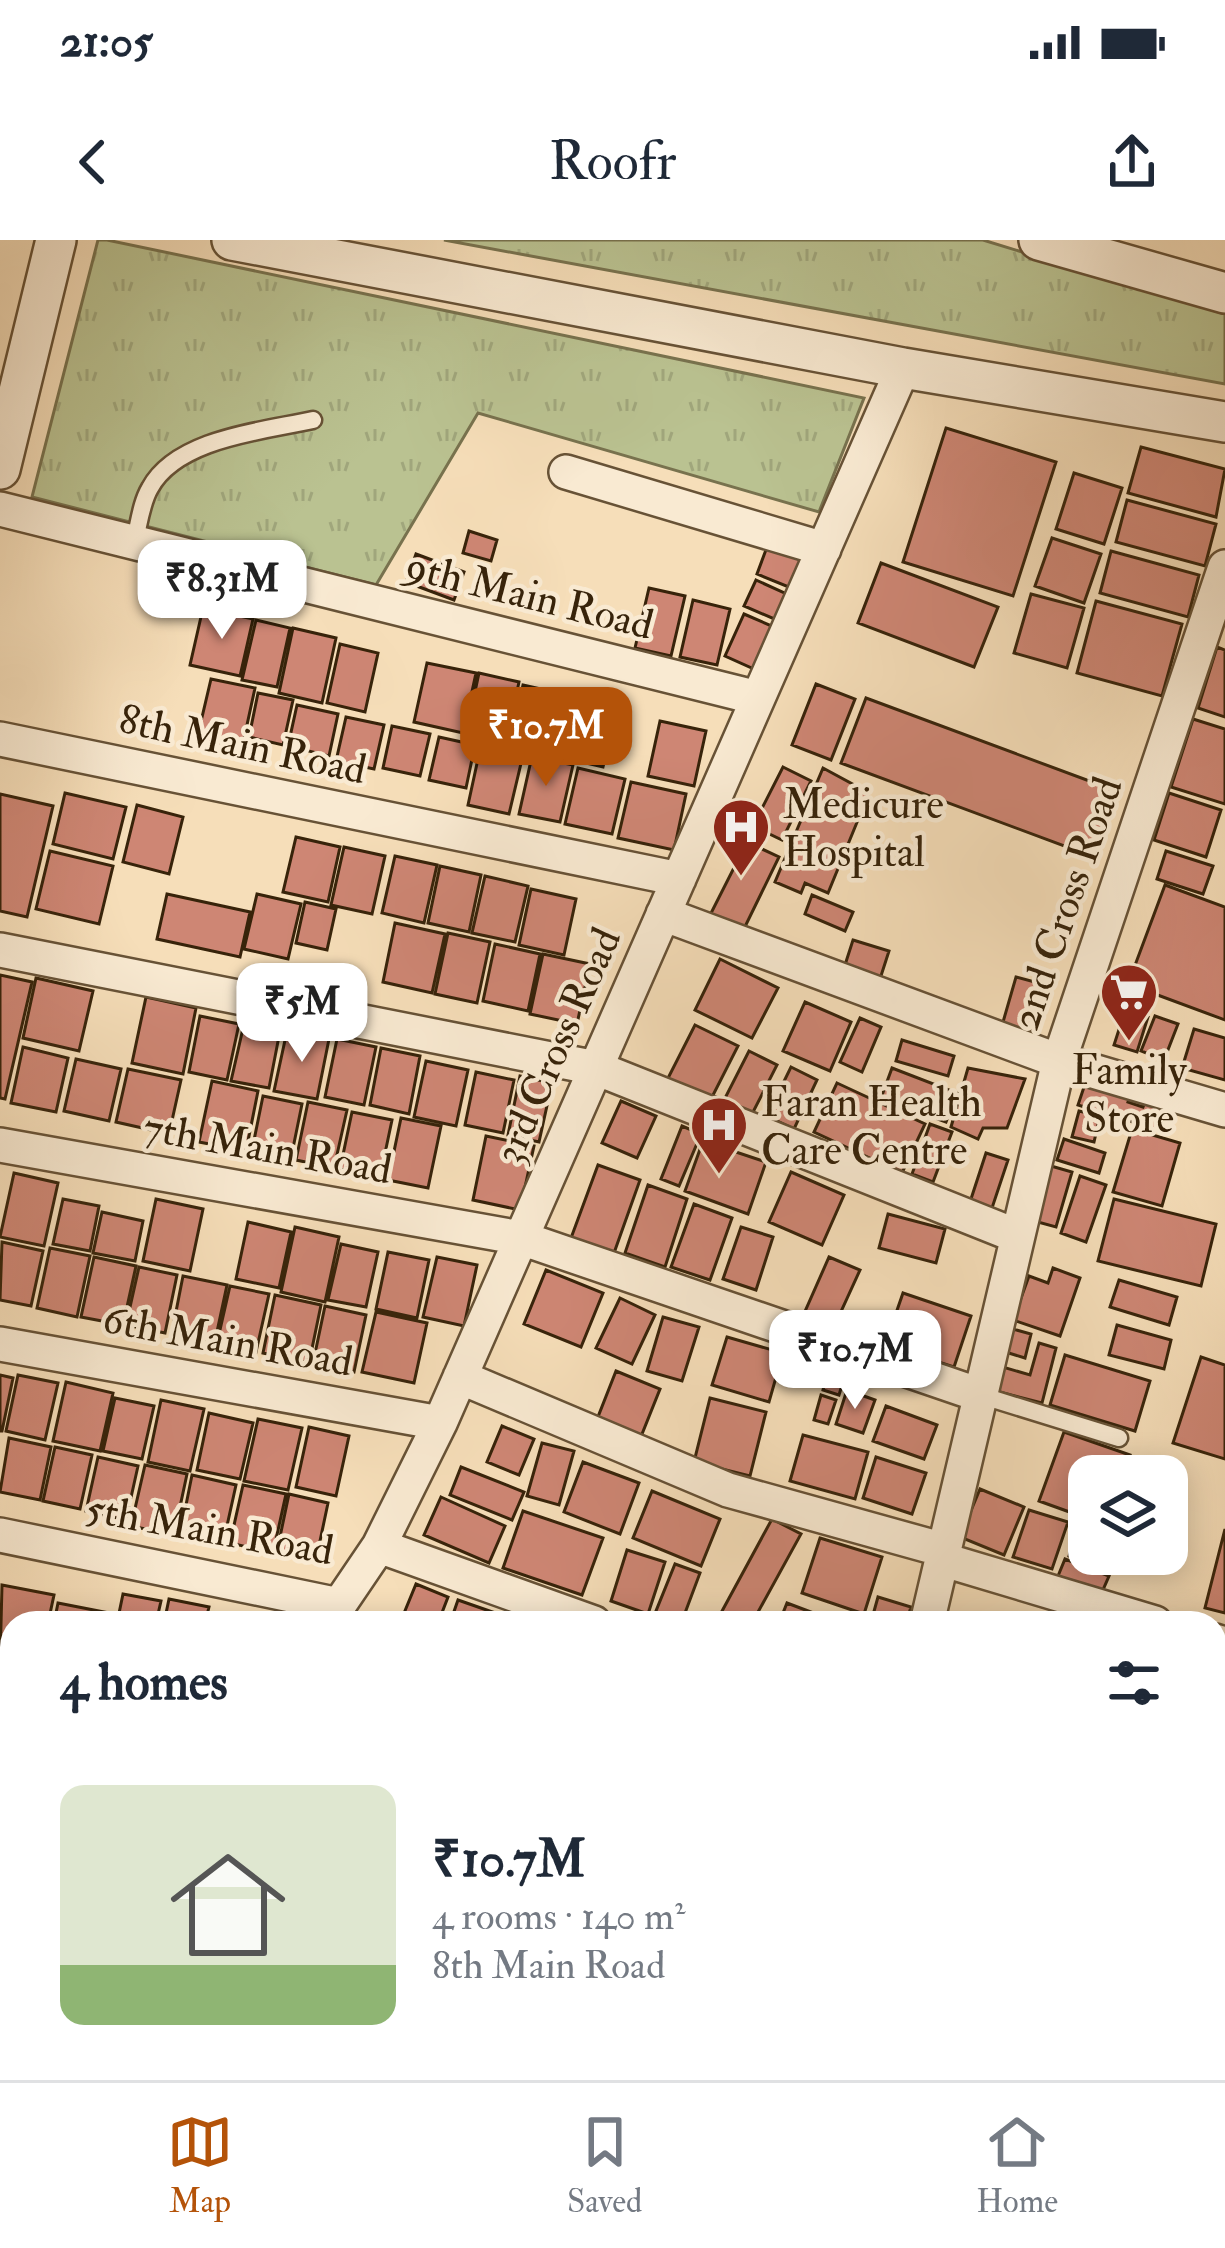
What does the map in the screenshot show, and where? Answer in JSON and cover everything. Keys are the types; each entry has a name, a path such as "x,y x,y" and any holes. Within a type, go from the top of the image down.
{"street":[{"path":"0,469 56,240"},
{"path":"232,240 903,368 1225,422"},
{"path":"1039,240 1225,293"},
{"name":"3rd Cross Road","path":"379,1546 440,1423 903,368"},
{"path":"566,472 824,548"},
{"name":"9th Main Road","path":"0,509 758,698"},
{"name":"2nd Cross Road","path":"930,1611 1059,1060 1225,567"},
{"name":"8th Main Road","path":"0,740 679,879"},
{"path":"663,914 1059,1060 1225,1110"},
{"path":"0,950 596,1067 1017,1236"},
{"name":"7th Main Road","path":"0,1145 521,1238 980,1396"},
{"name":"6th Main Road","path":"0,1344 440,1423"},
{"path":"460,1377 728,1490 1118,1611"},
{"name":"5th Main Road","path":"0,1534 339,1605 379,1546"},
{"path":"379,1546 560,1611"}],"lane":[{"path":"134,543 147,491 160,473 219,442 313,420"},
{"path":"980,1396 1119,1438"}],"green space":[{"path":"98,240 864,398 819,512 478,413 376,585 32,497"},
{"path":"444,240 983,240 1225,314 1225,384"}],"building":[{"path":"946,428 1056,462 1013,596 903,562"},
{"path":"1141,447 1225,469 1216,517 1128,493"},
{"path":"1074,473 1122,488 1104,544 1056,529"},
{"path":"1127,500 1216,524 1205,566 1116,542"},
{"path":"469,531 497,540 491,561 463,553"},
{"path":"1052,538 1101,554 1084,603 1035,586"},
{"path":"767,547 812,564 801,592 757,574"},
{"path":"1111,551 1199,575 1188,617 1100,593"},
{"path":"416,554 464,572 454,600 406,582"},
{"path":"881,563 998,607 974,667 858,623"},
{"path":"756,580 791,596 779,621 744,606"},
{"path":"649,588 685,596 671,656 635,648"},
{"path":"1031,594 1084,608 1067,668 1014,653"},
{"path":"693,600 730,609 717,665 680,657"},
{"path":"1096,601 1182,624 1162,696 1077,673"},
{"path":"203,608 253,619 240,676 190,665"},
{"path":"744,614 774,627 754,669 725,656"},
{"path":"256,620 290,628 277,687 242,680"},
{"path":"293,628 336,638 322,703 279,693"},
{"path":"340,644 378,653 365,712 327,703"},
{"path":"1217,647 1225,650 1225,717 1198,708"},
{"path":"427,663 476,673 463,733 414,722"},
{"path":"479,673 519,682 506,743 466,734"},
{"path":"211,679 255,688 240,757 195,747"},
{"path":"816,684 855,699 831,760 792,745"},
{"path":"523,685 576,697 563,755 510,744"},
{"path":"258,693 293,700 283,745 249,737"},
{"path":"866,698 1119,792 1094,857 841,763"},
{"path":"587,699 617,706 603,767 573,760"},
{"path":"297,705 338,714 329,756 288,746"},
{"path":"346,717 384,725 374,769 336,761"},
{"path":"1193,719 1225,729 1225,804 1171,787"},
{"path":"660,721 706,731 694,786 648,776"},
{"path":"392,726 430,734 420,776 383,768"},
{"path":"439,737 475,745 466,788 429,780"},
{"path":"481,745 523,755 509,814 468,805"},
{"path":"532,756 573,765 560,822 519,814"},
{"path":"783,767 811,781 782,840 753,826"},
{"path":"578,768 625,779 612,834 565,824"},
{"path":"823,768 869,793 828,893 805,883 801,893 775,882"},
{"path":"631,782 686,794 674,850 618,838"},
{"path":"65,793 126,807 113,859 53,844"},
{"path":"1169,793 1221,810 1206,857 1154,840"},
{"path":"0,794 53,806 27,917 0,911"},
{"path":"137,805 183,817 169,874 123,862"},
{"path":"296,837 340,847 328,902 283,892"},
{"path":"747,842 779,857 739,939 706,923"},
{"path":"344,847 385,856 372,914 331,905"},
{"path":"50,851 113,866 99,924 36,909"},
{"path":"1166,851 1213,866 1203,894 1157,879"},
{"path":"395,856 437,865 424,923 382,913"},
{"path":"440,866 481,875 469,932 428,923"},
{"path":"485,876 528,886 515,942 472,933"},
{"path":"1165,885 1225,907 1225,1020 1128,984"},
{"path":"531,889 576,899 564,955 519,945"},
{"path":"167,894 250,912 240,957 157,939"},
{"path":"257,894 301,904 288,959 244,949"},
{"path":"812,895 853,912 845,931 805,914"},
{"path":"305,902 336,909 327,950 296,943"},
{"path":"395,923 445,934 432,993 383,982"},
{"path":"448,933 490,942 477,1003 435,994"},
{"path":"853,940 889,951 880,979 844,968"},
{"path":"495,944 540,954 528,1011 483,1001"},
{"path":"543,954 590,964 577,1024 530,1014"},
{"path":"720,959 778,988 752,1038 695,1010"},
{"path":"0,975 32,982 5,1099 0,1098"},
{"path":"1016,977 1046,985 1030,1038 1001,1029"},
{"path":"36,978 93,991 79,1051 23,1038"},
{"path":"146,997 196,1008 183,1074 132,1063"},
{"path":"805,1002 851,1022 830,1071 783,1051"},
{"path":"1125,1011 1148,1017 1137,1052 1114,1045"},
{"path":"200,1016 239,1024 227,1080 189,1072"},
{"path":"1155,1016 1178,1024 1164,1060 1141,1051"},
{"path":"860,1018 881,1027 862,1072 840,1062"},
{"path":"244,1024 280,1031 269,1088 231,1081"},
{"path":"695,1025 738,1046 708,1105 665,1084"},
{"path":"1194,1029 1225,1038 1225,1080 1182,1068"},
{"path":"287,1031 329,1039 317,1099 274,1091"},
{"path":"337,1039 376,1047 364,1105 325,1097"},
{"path":"902,1040 954,1056 948,1076 896,1061"},
{"path":"23,1047 68,1058 56,1112 11,1103"},
{"path":"381,1048 420,1056 409,1114 370,1105"},
{"path":"749,1051 777,1065 750,1118 722,1104"},
{"path":"76,1059 121,1069 109,1121 64,1111"},
{"path":"426,1061 468,1070 456,1126 414,1117"},
{"path":"791,1067 817,1080 794,1129 767,1116"},
{"path":"892,1068 957,1093 946,1122 881,1098"},
{"path":"968,1068 1025,1079 1007,1128 983,1128 978,1139 951,1127"},
{"path":"128,1069 181,1080 169,1134 116,1122"},
{"path":"476,1072 514,1080 503,1133 465,1125"},
{"path":"1089,1072 1134,1086 1128,1102 1143,1107 1149,1091 1169,1097 1158,1130 1078,1105"},
{"path":"520,1076 552,1083 539,1142 508,1135"},
{"path":"212,1081 258,1091 246,1151 199,1142"},
{"path":"837,1083 925,1124 902,1173 814,1132"},
{"path":"263,1096 302,1104 291,1158 252,1150"},
{"path":"621,1101 656,1116 637,1158 602,1143"},
{"path":"308,1102 347,1110 334,1168 296,1160"},
{"path":"1079,1111 1100,1116 1094,1142 1072,1137"},
{"path":"352,1112 392,1120 380,1177 340,1169"},
{"path":"401,1118 441,1126 428,1188 388,1180"},
{"path":"930,1124 952,1132 933,1182 912,1174"},
{"path":"682,1126 701,1134 679,1186 661,1179"},
{"path":"1132,1129 1180,1143 1162,1206 1113,1192"},
{"path":"486,1136 534,1146 520,1210 473,1200"},
{"path":"1064,1139 1105,1153 1099,1173 1057,1160"},
{"path":"703,1141 766,1162 748,1214 685,1191"},
{"path":"986,1153 1008,1160 992,1208 970,1202"},
{"path":"598,1165 640,1180 614,1253 571,1238"},
{"path":"1051,1166 1072,1172 1056,1227 1034,1221"},
{"path":"791,1172 844,1195 822,1245 769,1222"},
{"path":"14,1173 58,1183 44,1246 0,1237"},
{"path":"1080,1176 1106,1185 1086,1242 1061,1233"},
{"path":"648,1185 687,1199 665,1267 625,1253"},
{"path":"63,1199 99,1206 90,1251 53,1244"},
{"path":"156,1199 203,1209 190,1271 143,1261"},
{"path":"1114,1199 1216,1224 1201,1286 1098,1261"},
{"path":"694,1204 732,1218 710,1280 671,1267"},
{"path":"102,1212 143,1221 135,1261 93,1253"},
{"path":"888,1214 945,1229 936,1263 879,1248"},
{"path":"248,1222 291,1232 279,1288 236,1279"},
{"path":"295,1227 339,1237 325,1302 281,1292"},
{"path":"741,1227 773,1237 756,1290 723,1279"},
{"path":"2,1242 43,1251 31,1306 0,1300"},
{"path":"341,1244 378,1252 366,1307 328,1300"},
{"path":"50,1248 90,1256 77,1317 37,1308"},
{"path":"388,1252 429,1260 417,1318 376,1309"},
{"path":"94,1257 136,1266 123,1325 81,1317"},
{"path":"437,1257 477,1265 464,1326 423,1317"},
{"path":"829,1257 860,1270 833,1329 803,1316"},
{"path":"139,1267 177,1275 165,1333 126,1325"},
{"path":"1053,1268 1080,1278 1060,1336 1013,1320 1029,1276 1048,1283"},
{"path":"546,1270 603,1293 581,1347 524,1324"},
{"path":"183,1276 227,1285 215,1341 172,1332"},
{"path":"1119,1280 1177,1297 1169,1325 1110,1307"},
{"path":"230,1286 269,1294 256,1352 217,1343"},
{"path":"903,1293 971,1316 954,1367 885,1345"},
{"path":"275,1295 321,1305 309,1363 263,1353"},
{"path":"620,1298 655,1315 632,1364 596,1348"},
{"path":"325,1306 366,1315 354,1372 313,1363"},
{"path":"376,1312 427,1323 414,1383 362,1372"},
{"path":"663,1317 699,1327 682,1381 647,1371"},
{"path":"1117,1325 1171,1340 1164,1369 1109,1355"},
{"path":"1009,1328 1031,1334 1025,1358 1002,1351"},
{"path":"727,1337 783,1353 769,1402 712,1385"},
{"path":"1039,1343 1056,1348 1042,1403 996,1391 1003,1367 1030,1375"},
{"path":"1065,1355 1150,1381 1135,1431 1050,1405"},
{"path":"1201,1357 1225,1365 1225,1459 1173,1443"},
{"path":"828,1370 845,1375 839,1395 823,1390"},
{"path":"616,1371 660,1389 638,1444 594,1427"},
{"path":"0,1375 13,1378 2,1431 0,1431"},
{"path":"18,1375 58,1383 45,1440 6,1431"},
{"path":"66,1382 113,1393 100,1451 53,1441"},
{"path":"847,1390 875,1400 863,1433 836,1424"},
{"path":"821,1395 836,1400 828,1424 814,1420"},
{"path":"115,1398 154,1406 142,1459 103,1451"},
{"path":"710,1398 766,1412 750,1476 694,1462"},
{"path":"161,1400 204,1409 190,1471 148,1462"},
{"path":"886,1406 937,1425 924,1459 873,1441"},
{"path":"209,1413 253,1423 240,1479 197,1470"},
{"path":"258,1419 302,1428 288,1490 244,1481"},
{"path":"502,1426 534,1439 519,1475 487,1462"},
{"path":"309,1427 349,1436 336,1496 296,1487"},
{"path":"1064,1432 1130,1455 1068,1455 1068,1511 1039,1501"},
{"path":"803,1435 868,1452 855,1499 790,1481"},
{"path":"9,1438 51,1447 40,1500 0,1492"},
{"path":"542,1443 574,1451 559,1505 527,1496"},
{"path":"55,1447 92,1455 80,1509 43,1501"},
{"path":"98,1457 138,1466 126,1520 86,1511"},
{"path":"876,1457 926,1473 912,1514 863,1498"},
{"path":"583,1462 639,1483 620,1534 564,1512"},
{"path":"145,1465 187,1474 174,1535 131,1526"},
{"path":"461,1467 524,1492 512,1520 450,1495"},
{"path":"192,1475 236,1485 223,1544 180,1535"},
{"path":"243,1485 286,1494 273,1553 230,1543"},
{"path":"980,1489 1024,1507 1004,1555 960,1537"},
{"path":"652,1491 720,1519 701,1566 633,1538"},
{"path":"289,1494 328,1503 316,1560 277,1551"},
{"path":"441,1497 505,1526 489,1563 424,1535"},
{"path":"1029,1510 1068,1522 1052,1569 1013,1557"},
{"path":"523,1511 603,1538 582,1595 503,1568"},
{"path":"772,1519 801,1534 759,1611 722,1611"},
{"path":"1225,1529 1225,1611 1205,1608"},
{"path":"820,1538 882,1557 865,1611 802,1593"},
{"path":"627,1550 665,1562 649,1611 611,1601"},
{"path":"1065,1559 1068,1575 1109,1576 1102,1592 1058,1576"},
{"path":"675,1564 700,1573 686,1611 656,1611"},
{"path":"416,1584 448,1597 443,1611 405,1611"},
{"path":"2,1585 54,1595 51,1611 1,1611"},
{"path":"123,1594 161,1601 159,1611 119,1611"},
{"path":"878,1597 911,1607 910,1611 874,1611"},
{"path":"169,1599 209,1607 208,1611 166,1611"},
{"path":"458,1600 490,1611 454,1611"},
{"path":"58,1603 99,1611 56,1611"},
{"path":"787,1603 808,1611 784,1611"}],"place":[{"name":"Medicure Hospital","path":"741,878"},
{"name":"Family Store","path":"1129,1043"},
{"name":"Faran Health Care Centre","path":"719,1176"}]}
